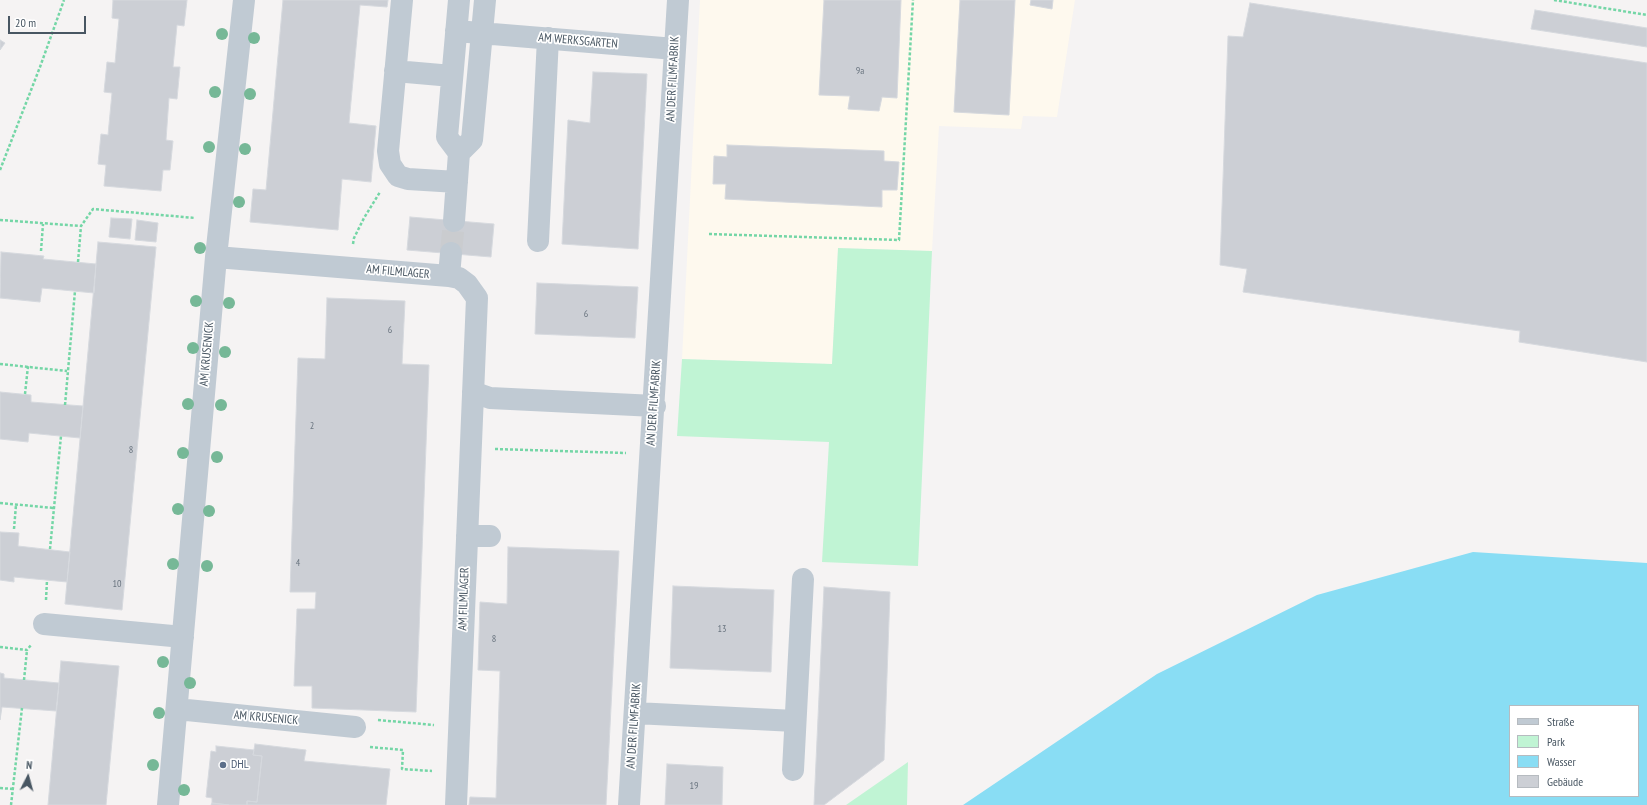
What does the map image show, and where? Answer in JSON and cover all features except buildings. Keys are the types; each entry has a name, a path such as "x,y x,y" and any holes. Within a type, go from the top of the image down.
{"street":[{"name":"AM KRUSENICK","path":"168,805 178,709 216,257 244,0"},
{"path":"402,0 388,151 390,164 398,176 408,179 457,182"},
{"path":"454,221 459,153 447,137 459,0"},
{"path":"459,153 472,140 485,0"},
{"name":"AN DER FILMFABRIK","path":"629,805 678,0"},
{"name":"AM WERKSGARTEN","path":"456,31 675,49"},
{"path":"538,241 548,38"},
{"path":"395,71 452,76"},
{"path":"449,276 451,253"},
{"name":"AM FILMLAGER","path":"216,257 449,276 459,278 467,284 477,298 456,805"},
{"path":"473,392 490,398 654,406"},
{"path":"467,536 490,536"},
{"path":"793,770 803,579"},
{"path":"44,624 183,637"},
{"name":"AM KRUSENICK","path":"178,709 355,727"},
{"path":"635,713 795,721"}],"path":[{"path":"0,170 40,68 64,0"},
{"path":"709,234 899,240 913,0"},
{"path":"1554,0 1647,15"},
{"path":"349,268 354,238 392,168"},
{"path":"78,262 81,226 93,209 220,220"},
{"path":"0,220 81,226"},
{"path":"41,251 43,224"},
{"path":"65,405 75,291"},
{"path":"0,364 67,370"},
{"path":"25,394 28,366"},
{"path":"50,550 62,436"},
{"path":"471,448 651,454"},
{"path":"0,504 54,508"},
{"path":"14,529 16,505"},
{"path":"24,680 27,650"},
{"path":"11,805 22,708"},
{"path":"365,746 403,750 402,769 434,772"},
{"path":"0,788 13,789"}],"shaded area":[{"path":"700,0 1075,0 1057,117 1023,116 1021,129 939,126 932,251 838,248 832,364 682,359"}],"green space":[{"path":"838,248 932,251 918,566 822,562 829,442 677,436 682,359 832,364"},
{"path":"908,762 907,805 846,805"}],"water":[{"path":"1473,552 1647,563 1647,805 963,805 1157,674 1317,595"}],"tunnel":[{"path":"451,253 454,221"}],"place":[{"name":"DHL","path":"223,765"}]}
